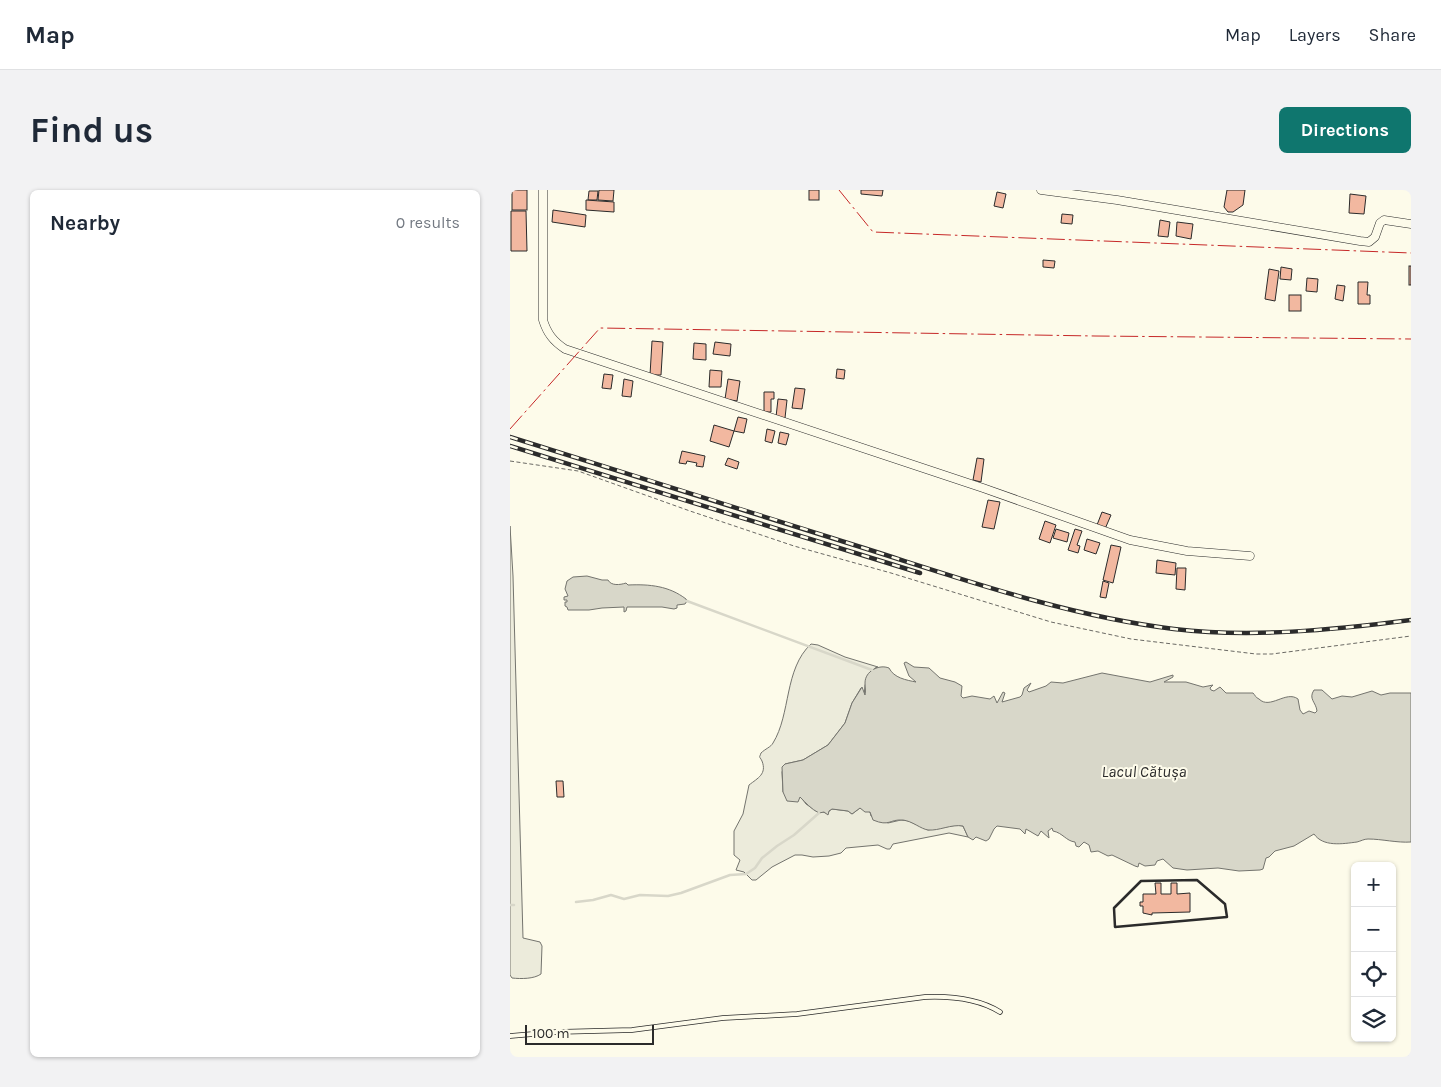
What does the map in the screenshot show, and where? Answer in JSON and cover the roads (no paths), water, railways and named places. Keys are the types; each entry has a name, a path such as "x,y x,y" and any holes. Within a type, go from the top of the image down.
{"street":[{"path":"543,190 543,320 556,343 565,349 983,488 1130,540 1187,551 1250,556"},
{"path":"1041,190 1117,200 1369,242 1375,237 1380,223 1384,220 1411,224"}],"lane":[{"path":"510,1036 556,1032 632,1030 723,1018 797,1014 925,997 947,997 980,1003 1000,1012"}],"water":[{"path":"587,576 608,580 616,584 626,583 628,585 659,587 673,591 687,601 685,604 677,605 677,608 674,609 627,607 624,612 624,607 568,610 565,606 567,600 564,600 564,597 568,596 565,589 567,581 573,577"},
{"name":"Lacul Cătușa","path":"906,662 914,667 929,668 940,678 962,686 961,696 963,698 972,696 990,699 994,696 997,703 1003,692 1005,693 1002,702 1020,697 1024,688 1031,683 1027,690 1029,692 1046,686 1051,682 1063,683 1102,673 1150,682 1173,675 1173,677 1164,682 1186,682 1203,687 1213,685 1210,688 1211,690 1214,691 1220,687 1226,693 1253,693 1263,702 1293,697 1298,699 1300,710 1303,714 1309,711 1315,713 1317,711 1312,698 1314,690 1322,690 1332,699 1342,696 1352,697 1372,691 1381,695 1411,693 1411,842 1368,839 1333,844 1322,841 1314,834 1294,846 1275,851 1266,858 1263,869 1260,870 1239,871 1218,868 1187,870 1173,868 1163,859 1157,861 1155,865 1145,866 1139,863 1138,867 1112,855 1108,856 1098,851 1091,852 1089,845 1084,842 1079,847 1076,846 1075,842 1053,831 1052,828 1048,831 1049,838 1041,831 1038,836 1026,829 1025,834 1020,829 997,826 986,841 976,837 973,840 968,837 963,826 928,830 903,820 886,823 879,822 873,820 870,812 865,812 860,808 852,814 848,811 832,809 828,815 824,812 819,813 800,797 798,802 787,801 783,792 782,767 785,764 803,760 828,745 845,723 852,703 862,687 865,695 867,675 873,670 881,667 889,668 897,676 916,682 909,676 904,663"}],"waterway":[{"path":"687,601 872,670"},
{"path":"576,902 611,895 624,899 640,895 668,896 730,875 746,874 755,868 762,858 794,835 819,813"}],"railway":[{"path":"510,437 981,585 1096,616 1174,629 1233,633 1322,630 1411,620"},
{"path":"510,446 920,573"}]}
